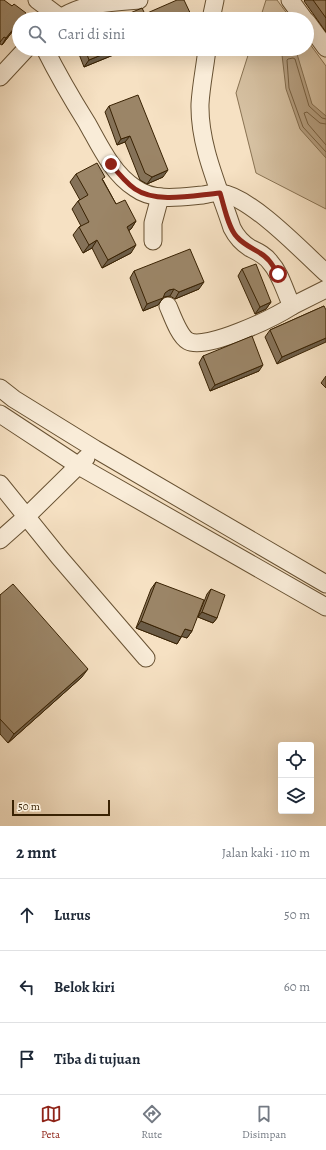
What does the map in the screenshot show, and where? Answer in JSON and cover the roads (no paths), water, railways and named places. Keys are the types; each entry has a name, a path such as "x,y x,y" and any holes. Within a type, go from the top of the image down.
{"street":[{"path":"37,0 52,12"},
{"path":"72,12 89,3 139,0"},
{"path":"213,12 215,0"},
{"path":"290,0 299,12"},
{"path":"314,32 326,48"},
{"path":"0,77 20,56"},
{"path":"49,56 111,164 126,182 149,195 160,197 220,193 237,199 262,215 326,272"},
{"path":"206,56 200,104 202,125 206,150 232,228 236,236 250,248 261,253 271,262 292,306"},
{"path":"153,241 153,222 160,197"},
{"path":"168,306 182,334 188,340 195,343 207,342 224,338 280,313 326,289"},
{"path":"0,388 14,399 94,449 326,584"},
{"path":"0,414 79,466 326,607"},
{"path":"0,540 79,466 94,449"},
{"path":"0,484 59,557 146,658"}],"water":[{"path":"282,56 298,56 312,104 326,116 326,158 300,129 286,89"}]}
